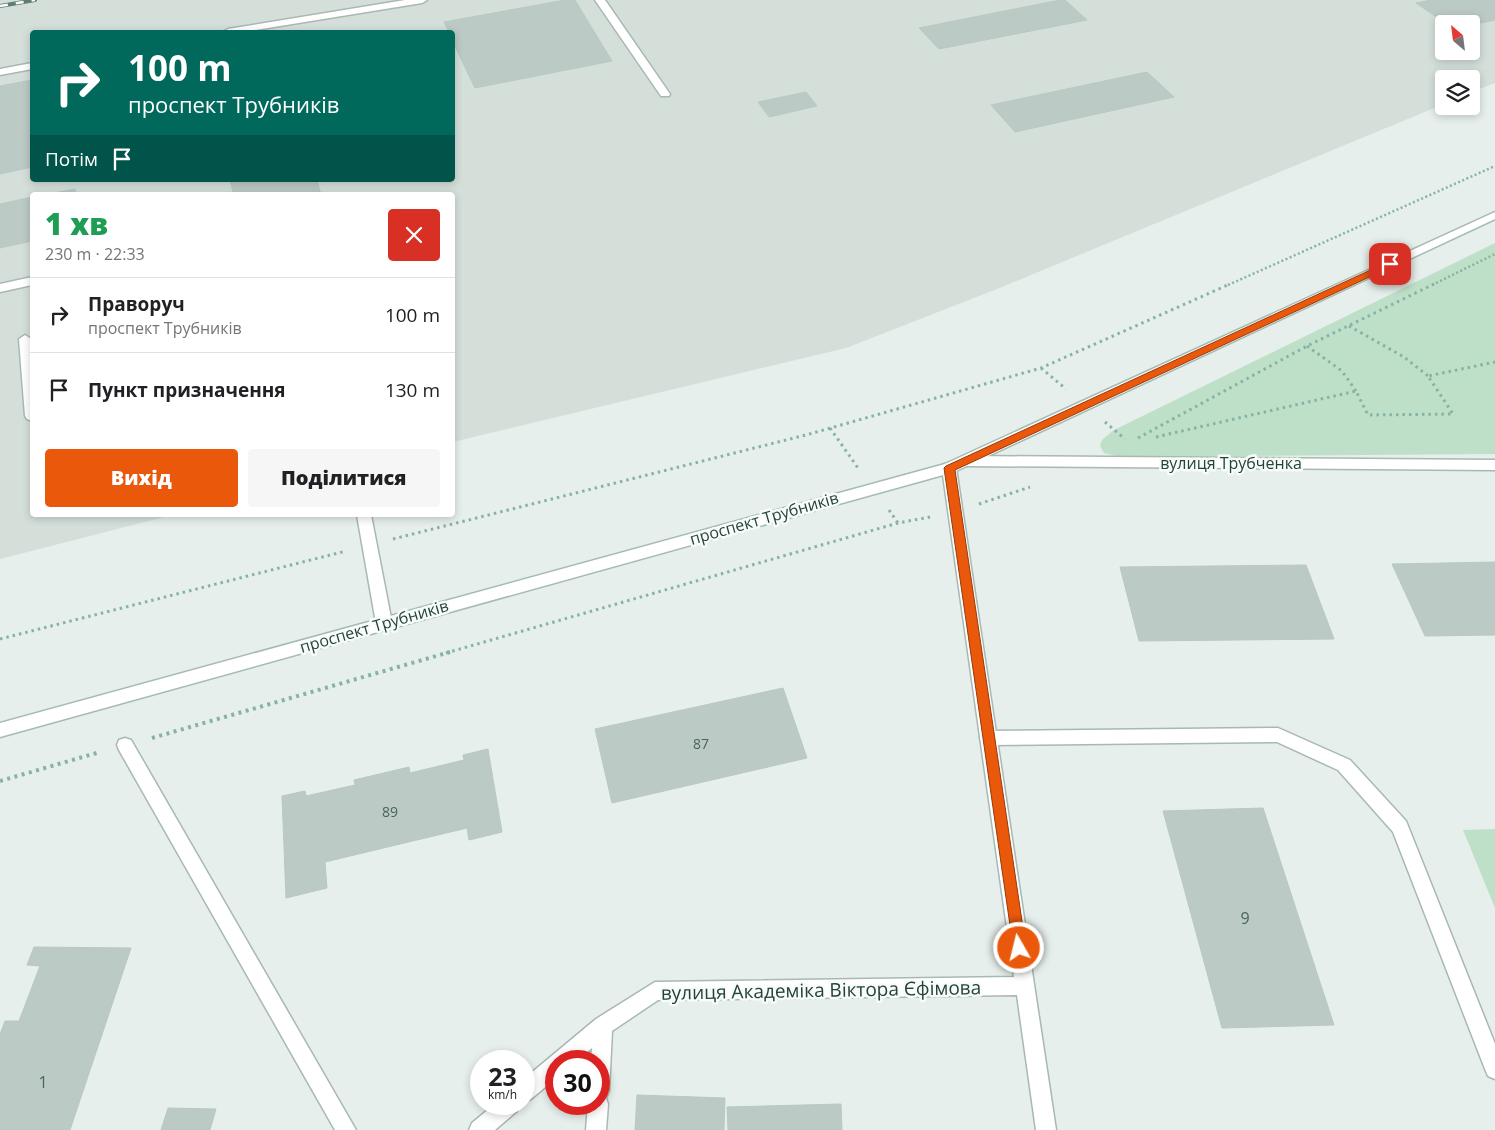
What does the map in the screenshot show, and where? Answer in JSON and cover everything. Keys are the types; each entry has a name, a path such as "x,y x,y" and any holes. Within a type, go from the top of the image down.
{"street":[{"path":"240,30 422,0"},
{"path":"600,0 665,94"},
{"path":"0,72 30,66"},
{"name":"проспект Трубників","path":"0,730 950,468 1495,215"},
{"path":"0,288 30,281"},
{"path":"25,339 30,394"},
{"name":"вулиця Трубченка","path":"966,461 1495,465"},
{"path":"950,468 1046,1130"},
{"path":"364,517 384,623"},
{"path":"988,738 1278,735 1344,765 1400,827 1495,1069"},
{"path":"126,745 346,1130"},
{"name":"вулиця Академіка Віктора Єфімова","path":"574,1050 603,1026 655,991 1025,986"},
{"path":"602,1050 603,1026"},
{"path":"535,1083 545,1074"},
{"path":"479,1130 497,1115"},
{"path":"596,1130 597,1115"}],"path":[{"path":"0,639 806,435 1041,368 1495,166"},
{"path":"1130,443 1307,346 1495,254"},
{"path":"1307,346 1342,371 1356,391 1368,415 1453,414 1428,376 1404,357 1348,326"},
{"path":"1428,376 1495,362"},
{"path":"1139,441 1356,391"},
{"path":"0,781 898,523 956,512 1038,484"}],"shaded area":[{"path":"0,0 1495,0 1495,83 1480,89 1480,70 1435,70 1435,108 997,289 846,348 455,442 455,192 30,192 30,517 164,517 0,559"}],"green space":[{"path":"1495,243 1495,454 1120,457 1104,453 1100,446 1102,440 1114,430"},
{"path":"1495,829 1495,908 1463,830"}],"building":[{"path":"565,0 575,0 612,61 475,88 455,46 455,30 448,30 444,22"},
{"path":"1065,0 1087,20 939,49 919,28"},
{"path":"1431,0 1495,0 1495,20 1480,23 1480,15 1435,16 1416,3"},
{"path":"1147,72 1174,97 1015,132 991,105"},
{"path":"30,80 30,167 0,174 0,86"},
{"path":"806,92 817,106 769,117 758,102"},
{"path":"231,182 318,182 320,192 233,192"},
{"path":"75,189 76,192 60,192"},
{"path":"30,197 30,241 0,248 0,204"},
{"path":"1495,562 1495,635 1425,636 1392,564"},
{"path":"1306,565 1334,639 1139,641 1120,567"},
{"path":"783,688 807,758 612,803 595,729"},
{"path":"488,749 502,832 469,840 467,828 325,862 327,888 286,898 282,796 305,791 306,796 355,785 354,780 409,767 410,773 464,760 463,755"},
{"path":"1263,808 1334,1025 1222,1028 1163,811"},
{"path":"34,947 131,948 70,1130 0,1130 0,1034 5,1021 19,1021 40,966 27,965"},
{"path":"637,1095 725,1098 724,1130 635,1130"},
{"path":"841,1104 842,1130 728,1130 727,1107"},
{"path":"168,1108 216,1109 210,1130 161,1130"}],"railway":[{"path":"0,6 35,0"}],"route":[{"path":"1019,948 950,468 1390,264"}]}
